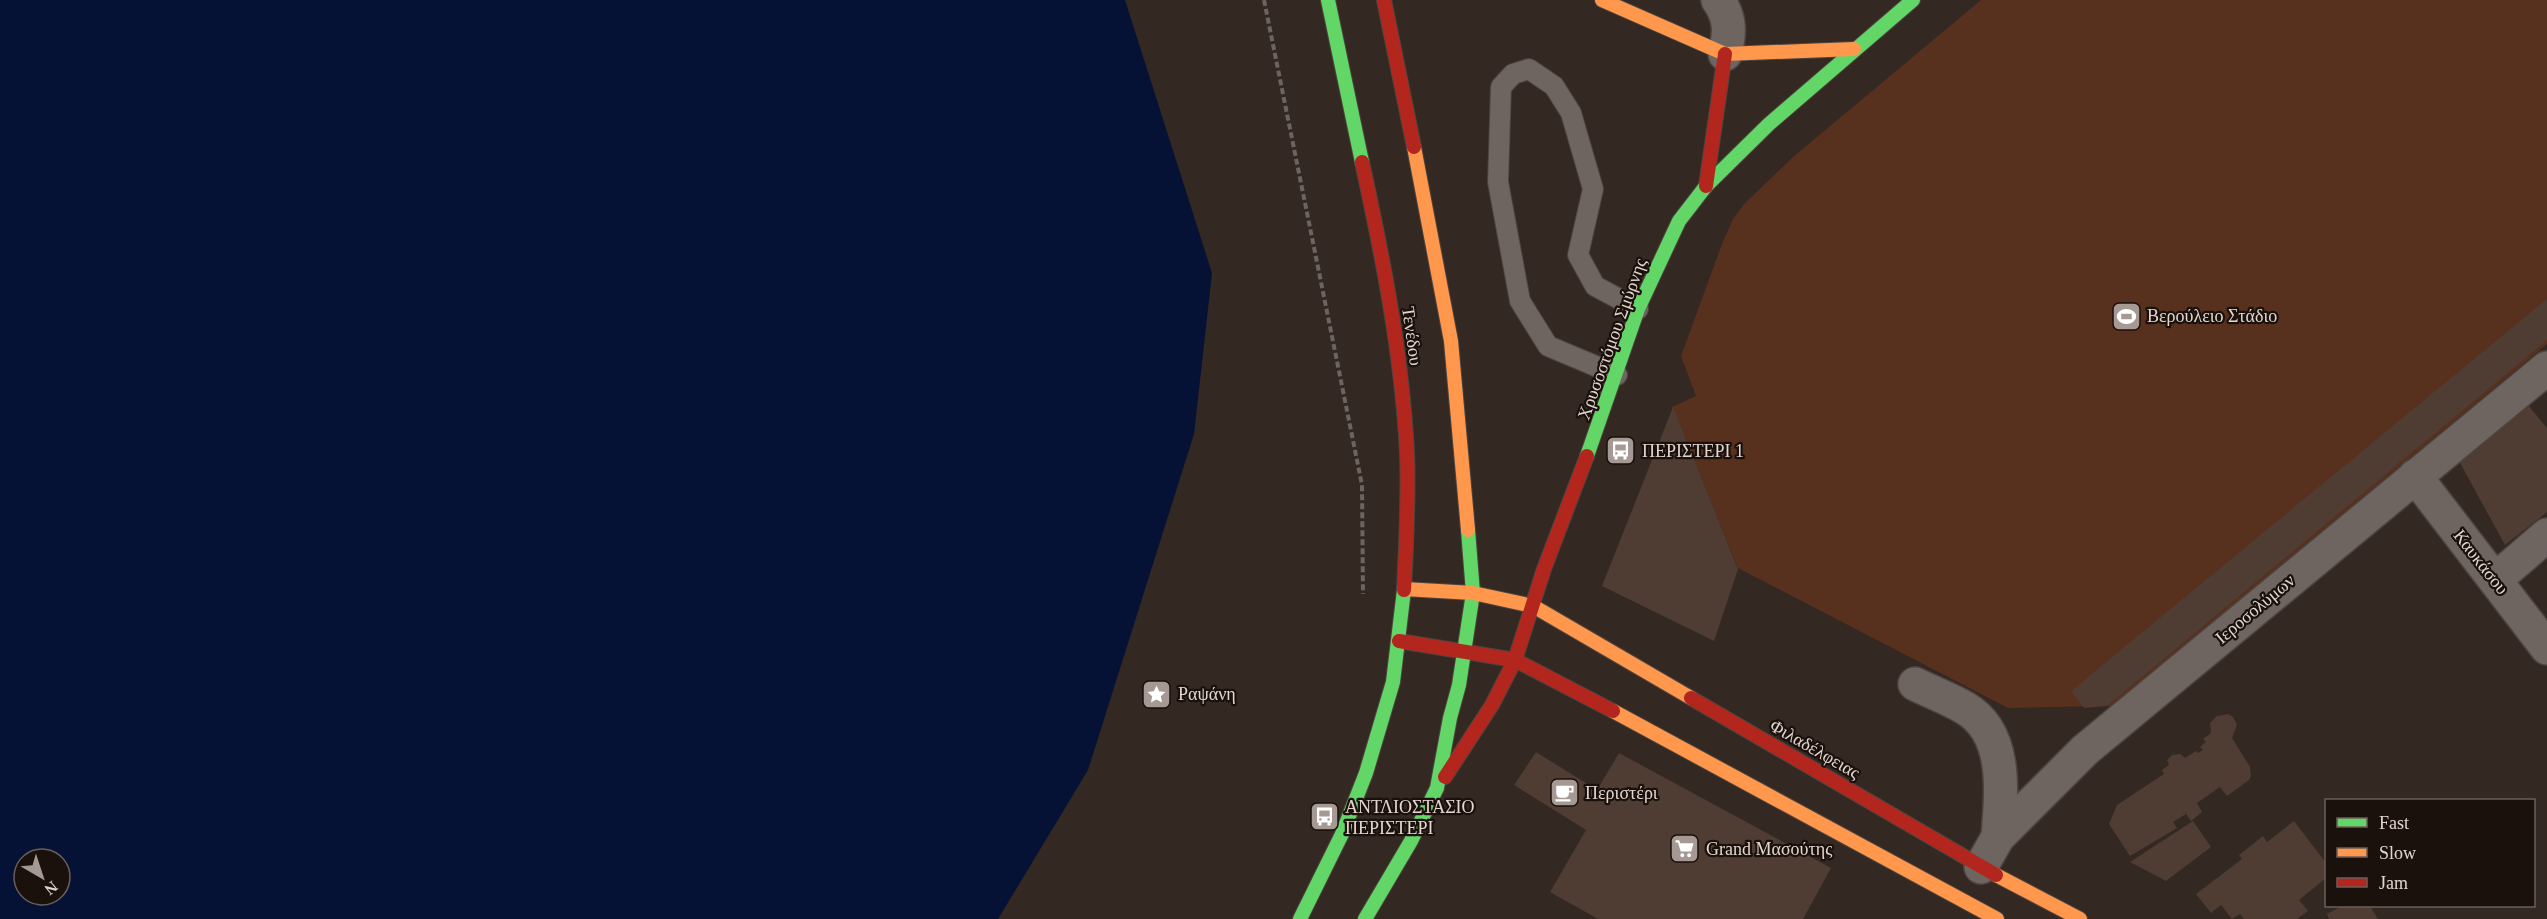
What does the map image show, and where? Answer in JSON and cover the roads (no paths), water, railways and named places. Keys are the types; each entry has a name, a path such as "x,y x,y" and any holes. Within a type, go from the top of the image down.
{"street":[{"name":"Τενέδου","path":"1300,919 1342,834 1362,784 1392,682 1404,589 1407,453 1395,339 1378,236 1328,0"},
{"name":"Τενέδου","path":"1384,0 1431,226 1451,341 1463,456 1473,592 1465,650"},
{"path":"1602,0 1725,54 1854,50"},
{"path":"1706,186 1725,54 1730,35 1727,12 1718,0"},
{"name":"Χρυσοστόμου Σμύρνης","path":"1437,788 1492,705 1515,660 1544,569 1617,375 1638,309 1679,221 1706,186 1769,124 1913,0"},
{"name":"Ιεροσολύμων","path":"1976,875 1998,837 2085,750 2547,368"},
{"name":"Καυκάσου","path":"2415,476 2547,648"},
{"path":"2495,580 2547,535"},
{"name":"Φιλαδέλφειας","path":"1404,589 1473,592 1533,606 1976,875 2080,919"},
{"path":"1399,640 1515,660 1565,685 1958,905 1997,919"},
{"path":"1365,919 1411,841 1437,788 1465,650"},
{"path":"1915,684 1967,709 1982,722 1994,742 2000,776 1998,837"},
{"path":"1958,905 1976,875"}],"lane":[{"path":"1617,375 1548,346 1520,301 1498,182 1501,87 1513,74 1528,69 1554,86 1571,113 1593,189 1578,255 1595,286 1638,309"}],"water":[{"path":"0,0 1125,0 1212,273 1194,434 1088,770 998,919 0,919"}],"place":[{"name":"Βερούλειο Στάδιο","path":"2126,316"},
{"name":"ΠΕΡΙΣΤΕΡΙ 1","path":"1621,451"},
{"name":"Ραψάνη","path":"1157,694"},
{"name":"Περιστέρι","path":"1564,793"},
{"name":"ΑΝΤΛΙΟΣΤΑΣΙΟ ΠΕΡΙΣΤΕΡΙ","path":"1324,817"},
{"name":"Grand Μασούτης","path":"1685,849"}]}
